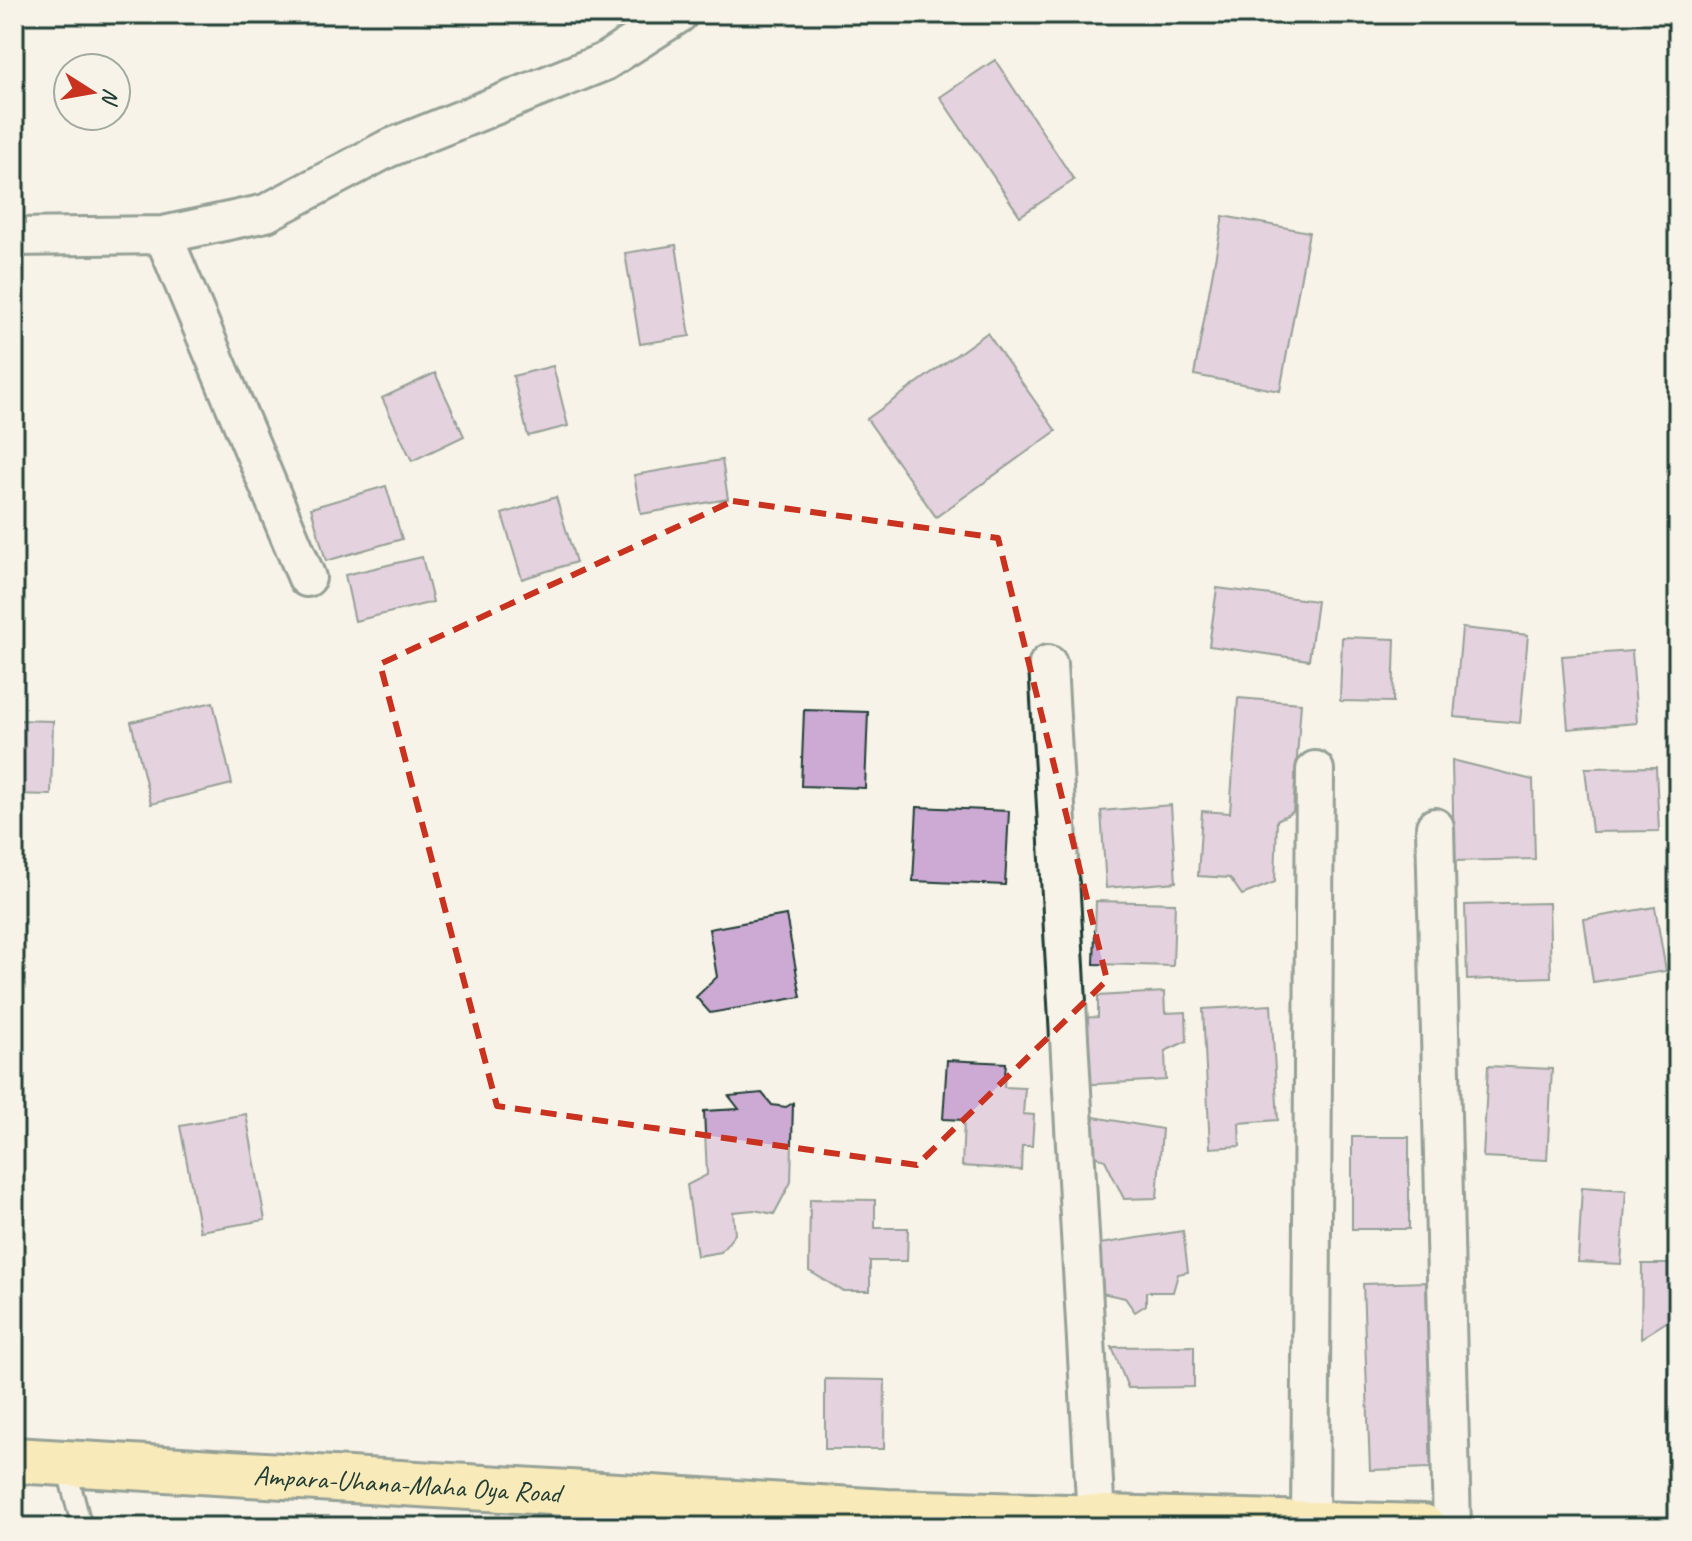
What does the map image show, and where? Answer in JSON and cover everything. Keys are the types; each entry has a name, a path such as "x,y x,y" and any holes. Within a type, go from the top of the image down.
{"highway":[{"name":"Ampara-Uhana-Maha Oya Road","path":"14,1460 887,1519 1096,1518 1423,1527"}],"street":[{"path":"14,237 163,235 266,213 387,149 604,62 679,14"},
{"path":"163,235 307,578"},
{"path":"1048,664 1096,1518"},
{"path":"1310,1524 1315,770"},
{"path":"1435,827 1452,1527"}],"lane":[{"path":"65,1463 82,1527"}],"highlighted area":[{"path":"733,501 998,538 1107,980 917,1165 497,1106 380,664"}],"building":[{"path":"995,60 1074,180 1020,216 940,97"},
{"path":"1223,216 1309,232 1280,391 1194,375"},
{"path":"676,245 690,336 640,344 625,253"},
{"path":"987,333 1056,431 936,517 867,419"},
{"path":"553,366 568,426 528,436 513,376"},
{"path":"435,373 464,436 412,461 382,398"},
{"path":"722,460 728,499 641,514 634,475"},
{"path":"386,486 402,539 326,561 311,508"},
{"path":"556,497 576,562 522,579 502,514"},
{"path":"422,557 433,602 355,621 345,575"},
{"path":"1217,588 1317,601 1309,660 1209,646"},
{"path":"1462,628 1528,635 1520,723 1454,717"},
{"path":"1342,637 1395,639 1393,702 1340,701"},
{"path":"1632,651 1637,723 1568,729 1562,656"},
{"path":"1238,698 1301,703 1293,812 1277,820 1275,882 1242,895 1230,878 1198,876 1202,811 1230,813"},
{"path":"213,702 232,784 151,804 131,722"},
{"path":"804,710 868,712 865,788 801,786"},
{"path":"14,720 53,721 51,795 14,794"},
{"path":"1452,760 1533,780 1535,859 1454,861"},
{"path":"1656,767 1659,831 1592,832 1585,768"},
{"path":"1171,805 1176,882 1106,888 1101,811"},
{"path":"917,807 1009,811 1005,885 913,881"},
{"path":"1096,901 1175,903 1173,966 1094,964"},
{"path":"1549,903 1551,977 1467,980 1465,905"},
{"path":"1655,907 1666,971 1593,982 1584,919"},
{"path":"786,915 801,997 710,1013 696,997 717,977 709,929"},
{"path":"1164,992 1165,1013 1186,1012 1187,1041 1165,1051 1166,1080 1079,1085 1076,1018 1098,1017 1098,996"},
{"path":"1271,1005 1278,1120 1239,1123 1240,1146 1210,1148 1203,1009"},
{"path":"947,1060 1006,1063 1004,1087 1025,1088 1023,1114 1034,1115 1032,1146 1022,1146 1021,1170 962,1166 964,1120 943,1119"},
{"path":"1488,1066 1552,1069 1547,1160 1483,1157"},
{"path":"762,1093 772,1105 786,1107 793,1103 791,1182 774,1214 754,1210 733,1212 735,1234 721,1252 697,1256 687,1185 707,1175 704,1111 739,1109 729,1096"},
{"path":"246,1114 265,1220 200,1231 180,1126"},
{"path":"1094,1117 1162,1129 1157,1198 1124,1199 1105,1160 1089,1154"},
{"path":"1352,1137 1409,1137 1409,1229 1352,1229"},
{"path":"1582,1187 1626,1190 1621,1264 1578,1262"},
{"path":"810,1199 875,1200 875,1228 908,1228 907,1261 870,1261 870,1291 843,1291 809,1271"},
{"path":"1183,1231 1188,1272 1178,1274 1173,1292 1146,1292 1146,1305 1135,1312 1125,1298 1101,1293 1093,1245"},
{"path":"1642,1264 1678,1264 1678,1448 1667,1448 1668,1321 1641,1338"},
{"path":"1426,1282 1432,1468 1370,1470 1363,1284"},
{"path":"1194,1346 1194,1387 1128,1388 1112,1347"},
{"path":"825,1379 885,1380 884,1449 825,1449"}]}
